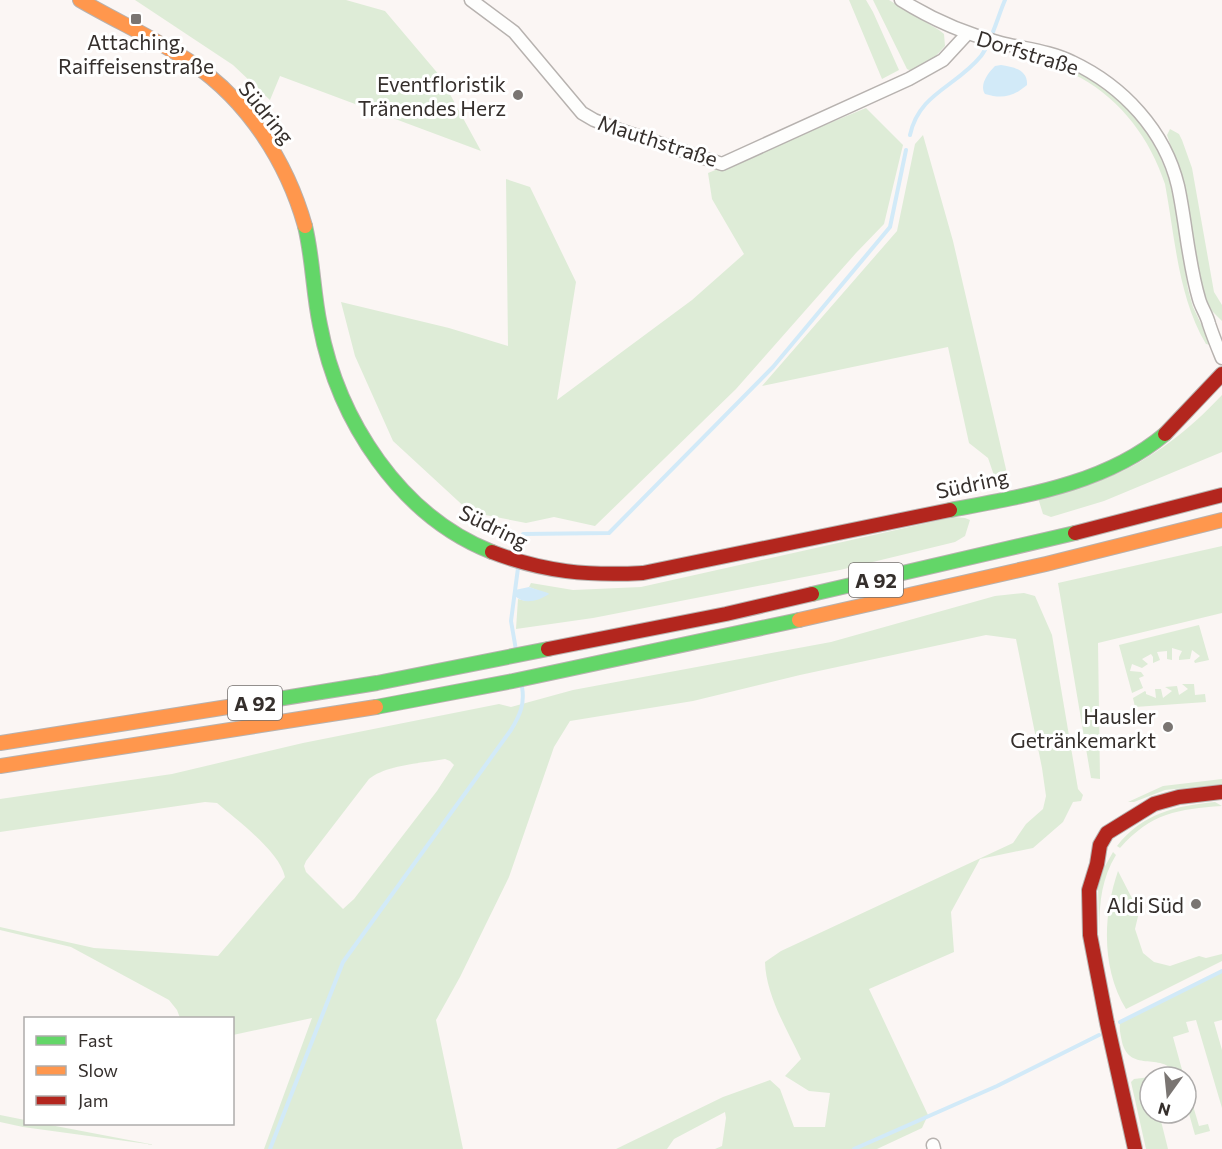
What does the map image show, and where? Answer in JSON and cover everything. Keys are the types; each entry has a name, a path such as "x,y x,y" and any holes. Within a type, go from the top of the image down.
{"main road":[{"name":"Südring","path":"80,0 195,65 240,108 261,132 296,195 314,271 320,326 332,375 361,438 395,483 453,531 501,556 524,564 600,575 643,573 985,503 1082,479 1126,460 1148,447 1178,422 1222,374"},
{"name":"A 92","path":"0,743 310,694 737,612 1015,548 1222,495"},
{"name":"A 92","path":"0,766 247,728 514,681 778,626 1023,571 1222,520"},
{"path":"1135,1149 1095,963 1089,897 1090,883 1097,863 1107,854 1117,839 1115,830 1133,814 1161,801 1188,794 1222,792"}],"street":[{"name":"Mauthstraße","path":"471,0 514,32 582,113 617,129 722,164 909,79 943,60 967,34"},
{"name":"Dorfstraße","path":"901,0 941,23 967,34 1047,53 1081,66 1123,95 1150,125 1175,176 1198,297 1222,358"},
{"path":"1209,322 1222,329"}],"green space":[{"path":"135,0 346,0 385,11 440,76 481,151 280,76 270,100 233,65"},
{"path":"849,0 866,0 899,70 882,79"},
{"path":"873,0 889,0 939,30 944,34 945,46 933,59 911,71 907,69"},
{"path":"1021,56 1069,68 1102,86 1130,112 1153,143 1172,190 1193,307 1211,345 1206,344 1189,307 1183,287 1165,184 1143,137 1122,110 1096,87 1066,71"},
{"path":"866,108 903,145 884,224 736,389 595,526 554,517 526,523 470,512 393,441 355,356 341,302 449,328 508,346 506,179 530,187 576,282 557,400 692,300 744,254 712,199 708,173"},
{"path":"1170,129 1179,134 1192,168 1214,292 1222,305 1222,321 1205,299 1181,176 1167,135"},
{"path":"923,135 953,241 1009,482 997,484 988,458 969,443 948,347 762,386 897,231 915,144"},
{"path":"1222,395 1222,452 1104,501 1051,517 1043,514 1038,498 1100,481 1125,470 1170,442"},
{"path":"954,517 970,520 965,536 955,542 840,570 593,618 516,629 518,599 526,601 537,590 529,587 531,583 573,590 641,587"},
{"path":"1222,546 1222,613 1098,643 1100,779 1091,778 1058,583"},
{"path":"1024,593 1035,596 1052,635 1078,789 1083,795 1081,801 1073,802 1063,822 1033,848 980,859 951,912 954,952 869,989 928,1115 922,1128 877,1149 715,1149 722,1146 725,1112 674,1139 667,1149 616,1149 723,1097 770,1080 780,1089 794,1127 825,1127 830,1093 809,1091 785,1076 801,1059 773,1000 765,962 781,951 1013,843 1026,824 1043,809 1046,796 1042,768 1016,639 986,635 800,675 693,701 570,721 554,747 509,877 460,977 436,1020 463,1149 264,1149 312,1018 234,1035 234,1017 180,1017 169,1000 71,947 0,930 0,927 94,948 218,956 285,877 267,847 217,803 205,802 0,832 0,799 172,774 303,743 499,704 511,707 573,690 831,642 995,596","holes":["445,759 454,765 437,791 354,899 343,909 306,872 304,866 306,861 369,779 376,774 405,765"]},
{"path":"1199,625 1209,660 1195,663 1194,661 1200,656 1192,650 1190,659 1179,660 1182,651 1172,648 1172,660 1167,659 1167,651 1157,652 1160,660 1153,663 1151,654 1142,659 1148,664 1142,668 1132,664 1130,671 1141,672 1144,676 1139,678 1143,688 1132,693 1119,645"},
{"path":"1182,684 1194,684 1195,695 1205,694 1206,702 1135,707 1133,698 1145,691 1146,694 1156,698 1155,689 1161,689 1163,698 1172,691 1165,687 1177,686 1179,695 1188,689"},
{"path":"1222,779 1222,784 1165,790 1134,802 1128,802 1163,786"},
{"path":"1215,802 1222,806 1179,811 1154,820 1131,836 1120,848 1117,846 1138,826 1161,813 1186,806"},
{"path":"1113,852 1116,855 1102,891 1099,925 1098,887 1104,868"},
{"path":"1118,871 1139,912 1135,929 1143,953 1154,962 1170,966 1199,956 1206,958 1222,954 1222,961 1126,1009 1112,976 1107,941 1109,905"},
{"path":"1222,971 1222,1020 1214,1022 1222,1050 1222,1108 1196,1020 1186,1022 1189,1032 1173,1037 1181,1065 1166,1065 1132,1057 1126,1052 1122,1042 1120,1023"},
{"path":"1138,1078 1138,1113 1131,1082"},
{"path":"0,1115 24,1120 24,1125 50,1125 155,1145 23,1127 0,1122"},
{"path":"1198,1123 1199,1126 1208,1124 1210,1131 1195,1135 1192,1125 1198,1125"},
{"path":"1141,1125 1162,1125 1168,1149 1146,1149"}],"water":[{"path":"995,66 1015,68 1023,73 1027,85 1007,96 985,94 983,87 985,79"},
{"path":"529,587 549,594 532,601 515,596 515,590"}],"waterway":[{"path":"910,135 921,109 939,91 971,67 985,51 1005,0"},
{"path":"520,558 523,534 609,533 773,367 890,227 906,150"},
{"path":"516,650 511,621 518,568"},
{"path":"270,1149 343,962 511,730 521,709 522,687"},
{"path":"1120,1022 1222,971"},
{"path":"854,1149 997,1086 1099,1035"}],"traffic: fast":[{"path":"305,226 320,325 329,361 358,429 378,461 429,515 459,536 492,552"},
{"path":"950,510 1063,486 1117,465 1142,451 1165,434"},
{"path":"812,594 1075,533"},
{"path":"376,707 513,681 799,620"},
{"path":"234,706 377,683 548,649"}],"traffic: slow":[{"path":"80,0 192,63 231,96 248,114 276,156 288,179 305,226"},
{"path":"799,620 1046,564 1222,520"},
{"path":"0,743 234,706"},
{"path":"0,766 376,707"}],"traffic: jam":[{"path":"1165,434 1222,374"},
{"path":"1075,533 1222,495"},
{"path":"492,552 530,564 566,571 604,574 643,573 950,510"},
{"path":"548,649 726,614 812,594"},
{"path":"1135,1149 1090,935 1089,890 1100,845 1107,833 1154,804 1179,797 1222,792"}],"place":[{"name":"Attaching, Raiffeisenstraße","path":"136,19"},
{"name":"Eventfloristik Tränendes Herz","path":"518,95"},
{"name":"Hausler Getränkemarkt","path":"1168,727"},
{"name":"Aldi Süd","path":"1196,904"}]}
